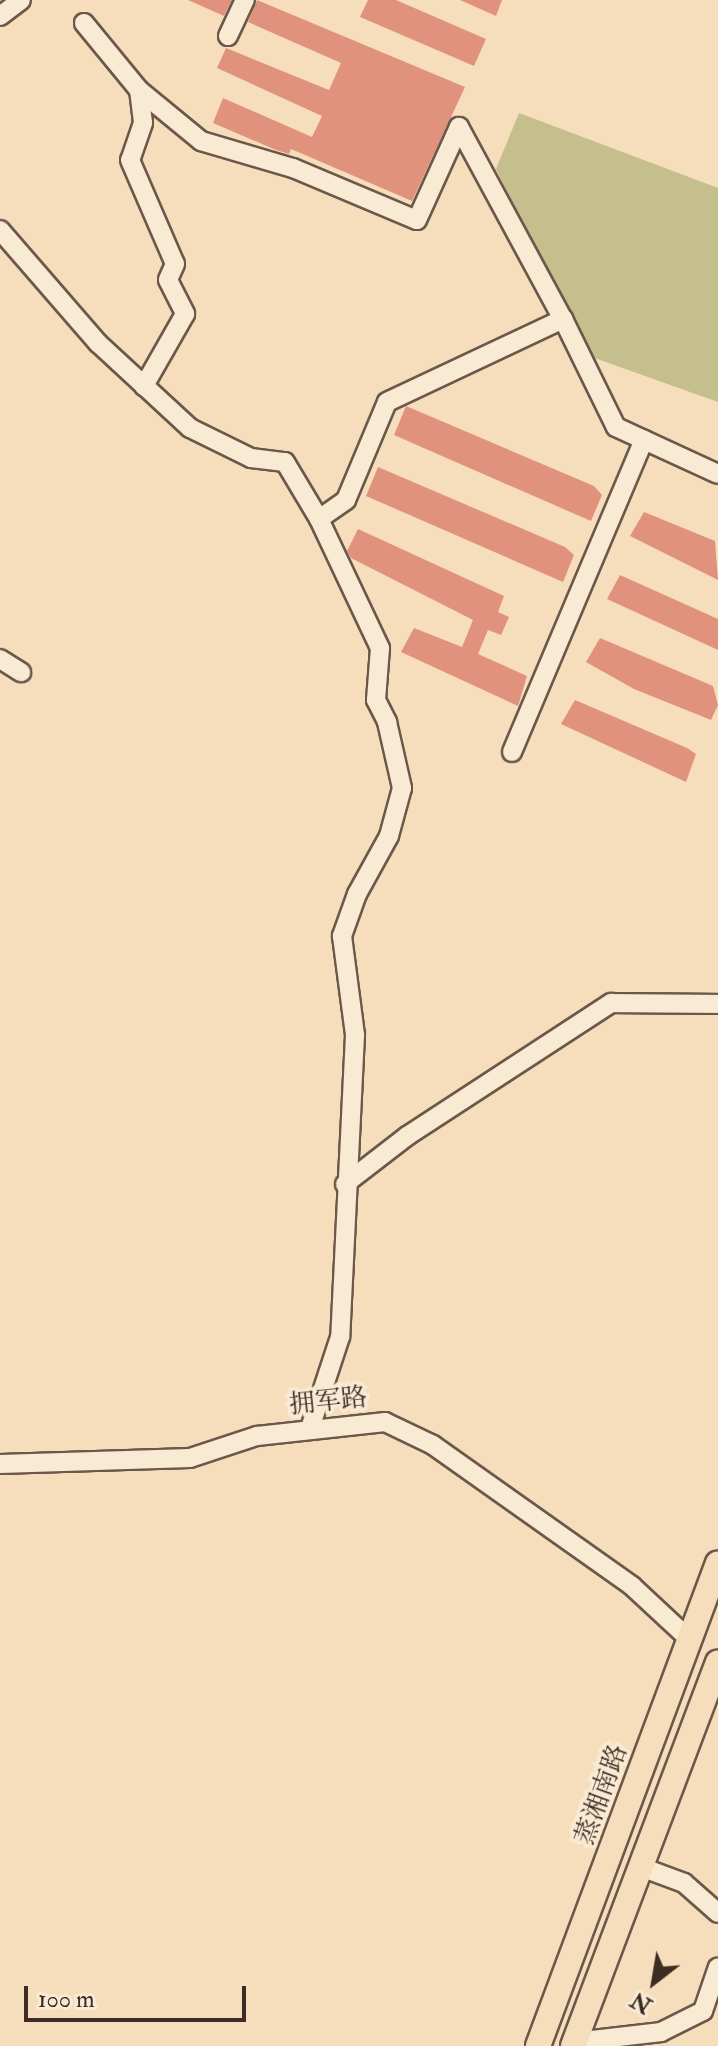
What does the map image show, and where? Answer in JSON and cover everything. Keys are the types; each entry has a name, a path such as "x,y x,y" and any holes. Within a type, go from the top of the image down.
{"main road":[{"name":"蒸湘南路","path":"538,2046 689,1639 710,1611 718,1563"},
{"path":"574,2044 718,1662"}],"street":[{"path":"0,16 21,0"},
{"path":"228,36 245,0"},
{"path":"84,23 139,90 201,141 293,168 417,220 459,127 563,319 616,427 718,474"},
{"path":"139,90 143,123 130,160 175,264 168,280 185,314 144,386"},
{"path":"0,230 98,343 213,443 251,458 285,462 319,519 380,648 376,700 387,722 402,788 389,836 357,894 342,936 355,1035 345,1184 340,1337 310,1428"},
{"path":"319,519 346,500 387,402 563,319"},
{"path":"512,752 644,440"},
{"path":"0,659 21,672"},
{"path":"345,1184 419,1128 611,1003 718,1004"},
{"name":"拥军路","path":"0,1464 190,1458 257,1436 385,1422 433,1445 632,1586 689,1639"},
{"path":"641,1867 684,1883 718,1913"},
{"path":"574,2044 661,2032 703,2011 718,1967"}],"shaded area":[{"path":"519,113 718,188 718,402 589,356 496,169"}],"building":[{"path":"188,0 232,0 224,16"},
{"path":"257,0 465,87 412,201 291,149 289,154 276,150 213,123 223,98 312,137 322,116 217,68 226,48 329,90 341,63 248,22"},
{"path":"368,0 396,0 486,39 474,66 360,17"},
{"path":"460,0 502,0 496,16"},
{"path":"406,406 594,486 602,495 591,521 394,435"},
{"path":"378,467 565,547 574,555 563,582 366,496"},
{"path":"644,512 715,541 718,580 630,536"},
{"path":"358,529 504,596 498,612 509,617 501,635 488,630 478,654 527,676 518,706 401,652 414,628 462,647 473,620 351,558 347,551"},
{"path":"620,575 718,619 718,650 607,599"},
{"path":"600,638 713,686 718,705 711,720 634,689 586,662"},
{"path":"575,700 696,754 686,782 561,724"}]}
